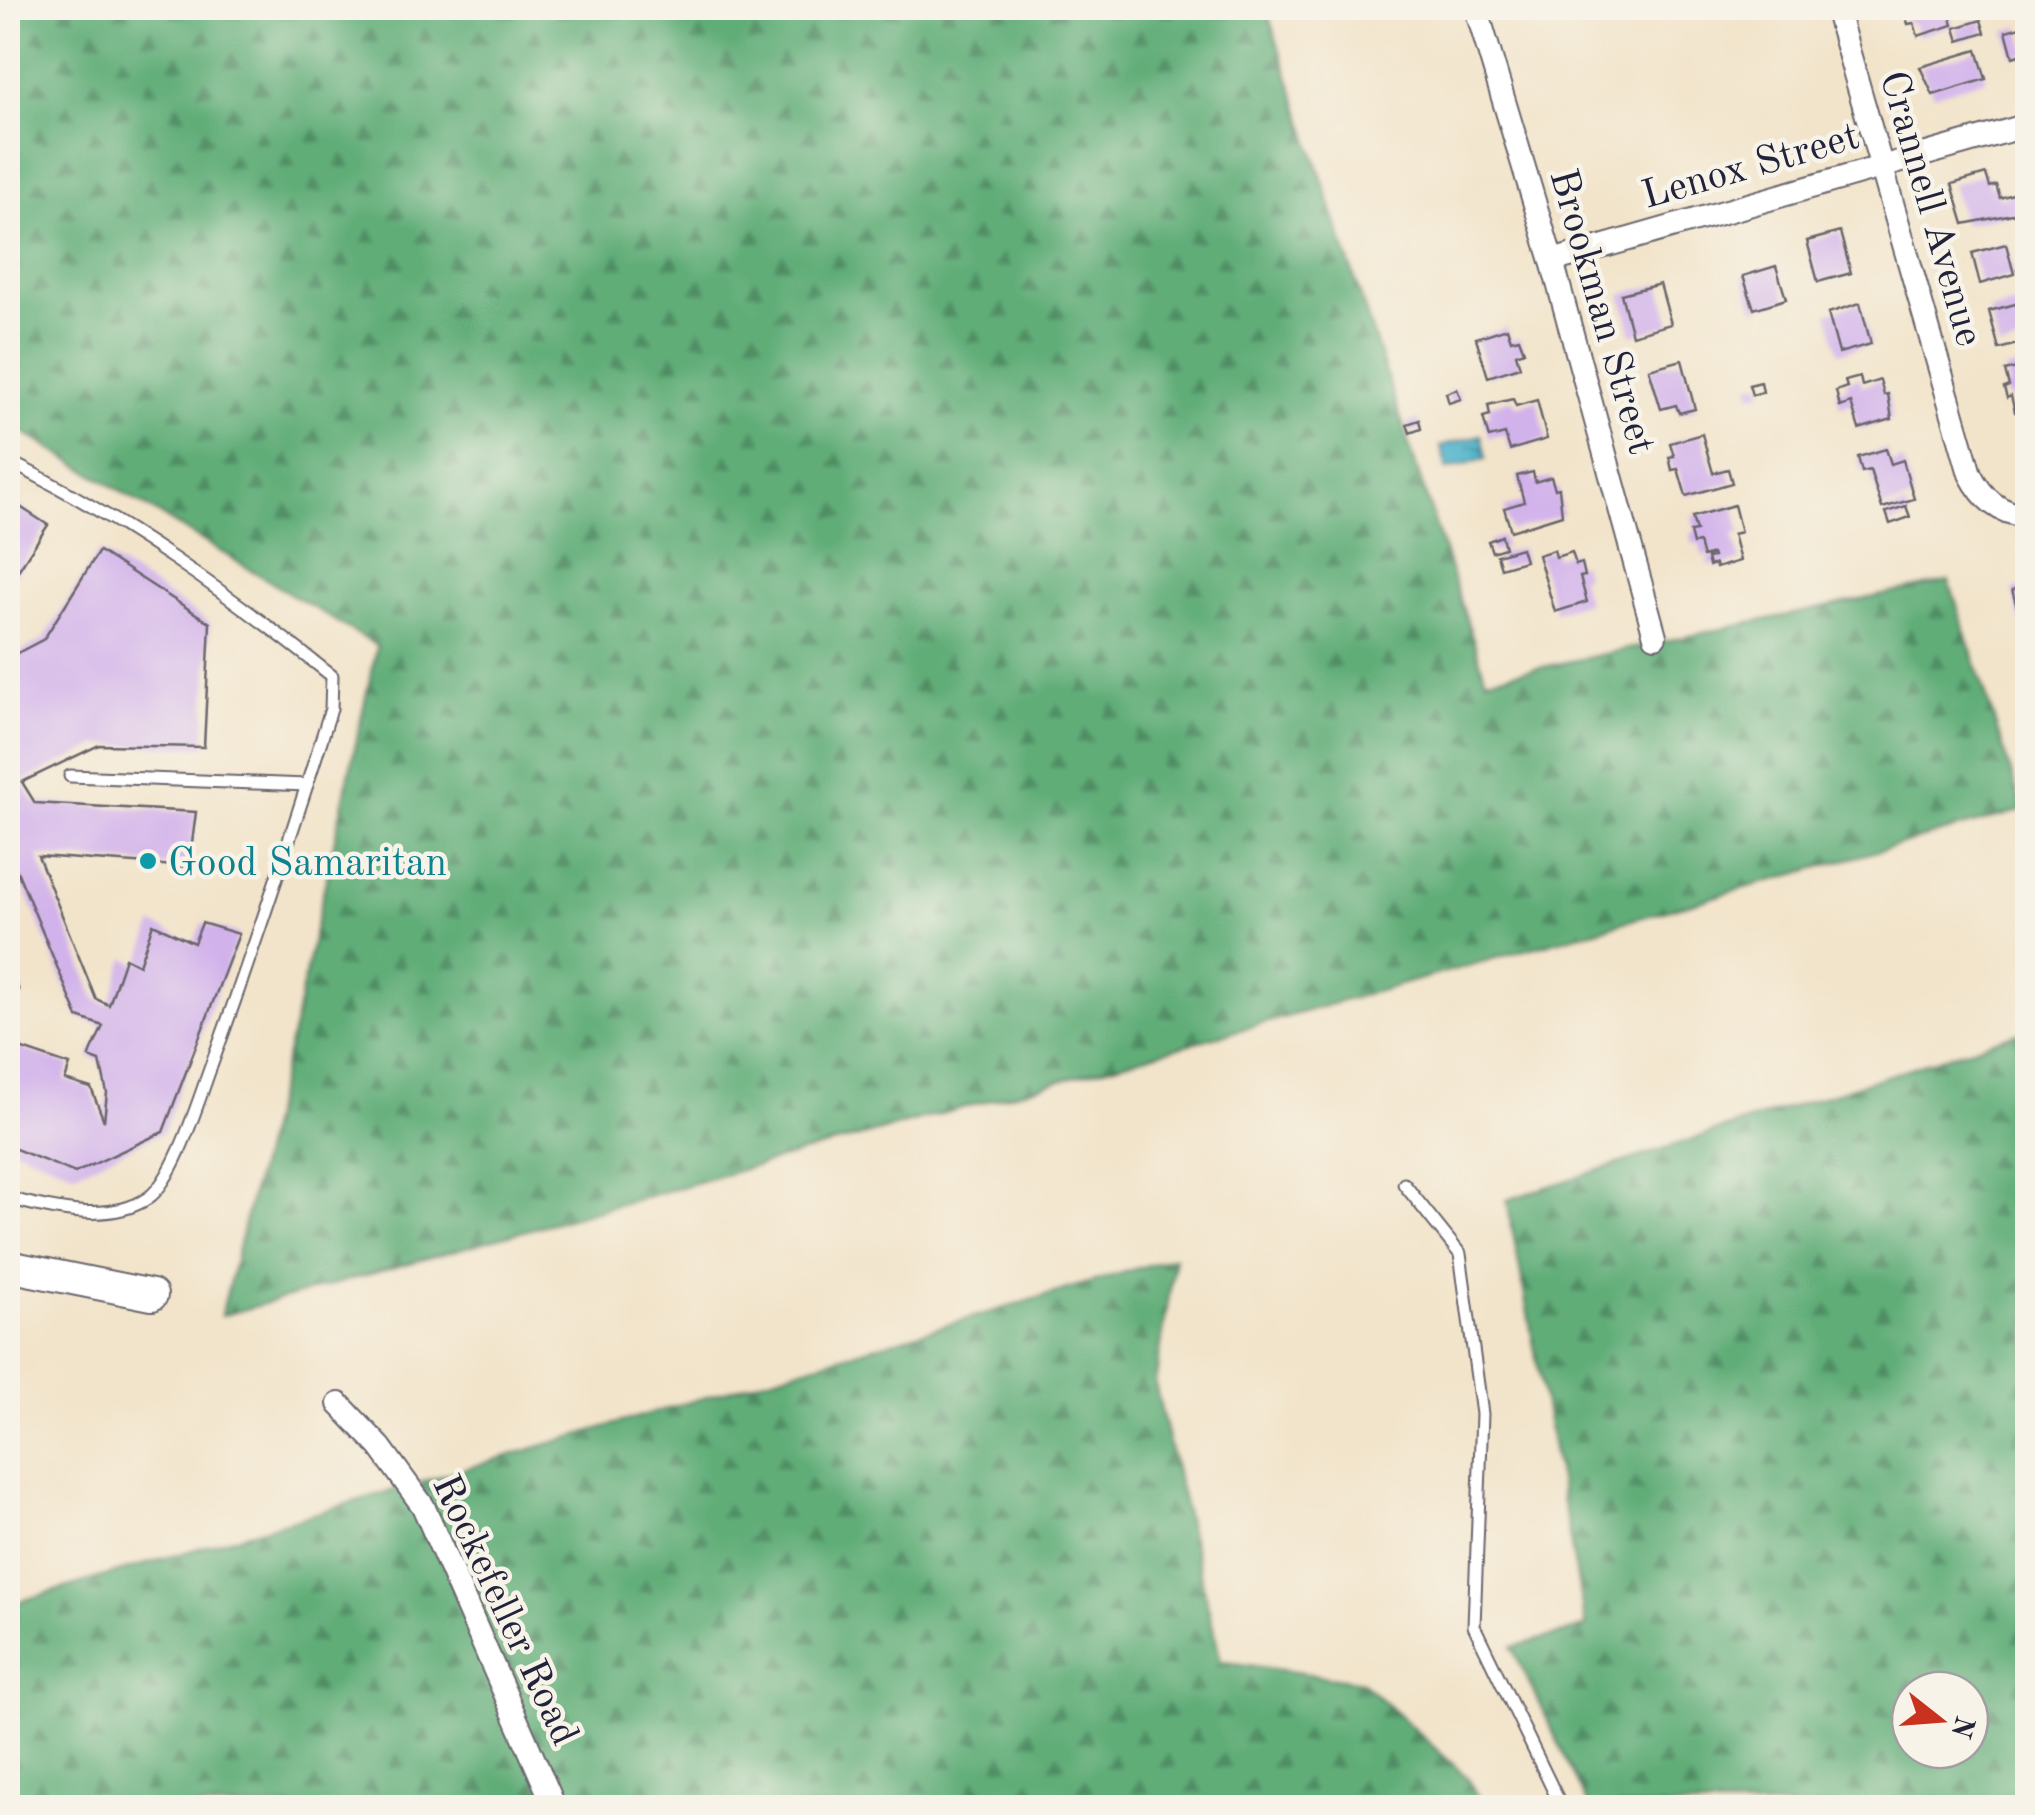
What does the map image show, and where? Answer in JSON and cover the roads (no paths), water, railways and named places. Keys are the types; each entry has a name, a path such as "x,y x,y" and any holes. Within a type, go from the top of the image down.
{"street":[{"name":"Brookman Street","path":"1476,8 1552,260 1655,636"},
{"name":"Crannell Avenue","path":"1836,8 1976,485 2000,510 2028,516"},
{"name":"Lenox Street","path":"1552,260 2028,124"},
{"path":"8,1266 152,1294"},
{"name":"Rockefeller Road","path":"339,1404 380,1447 423,1506 555,1808"}],"lane":[{"path":"8,460 53,483 234,598 332,676 331,709 262,928 198,1103 168,1172 150,1197 102,1212 64,1210 8,1198"},
{"path":"70,776 307,785"},
{"path":"1404,1184 1460,1254 1482,1414 1474,1626 1562,1808"}],"water":[{"path":"1481,435 1486,458 1447,469 1441,446"}],"place":[{"name":"Good Samaritan","path":"148,861"}]}
